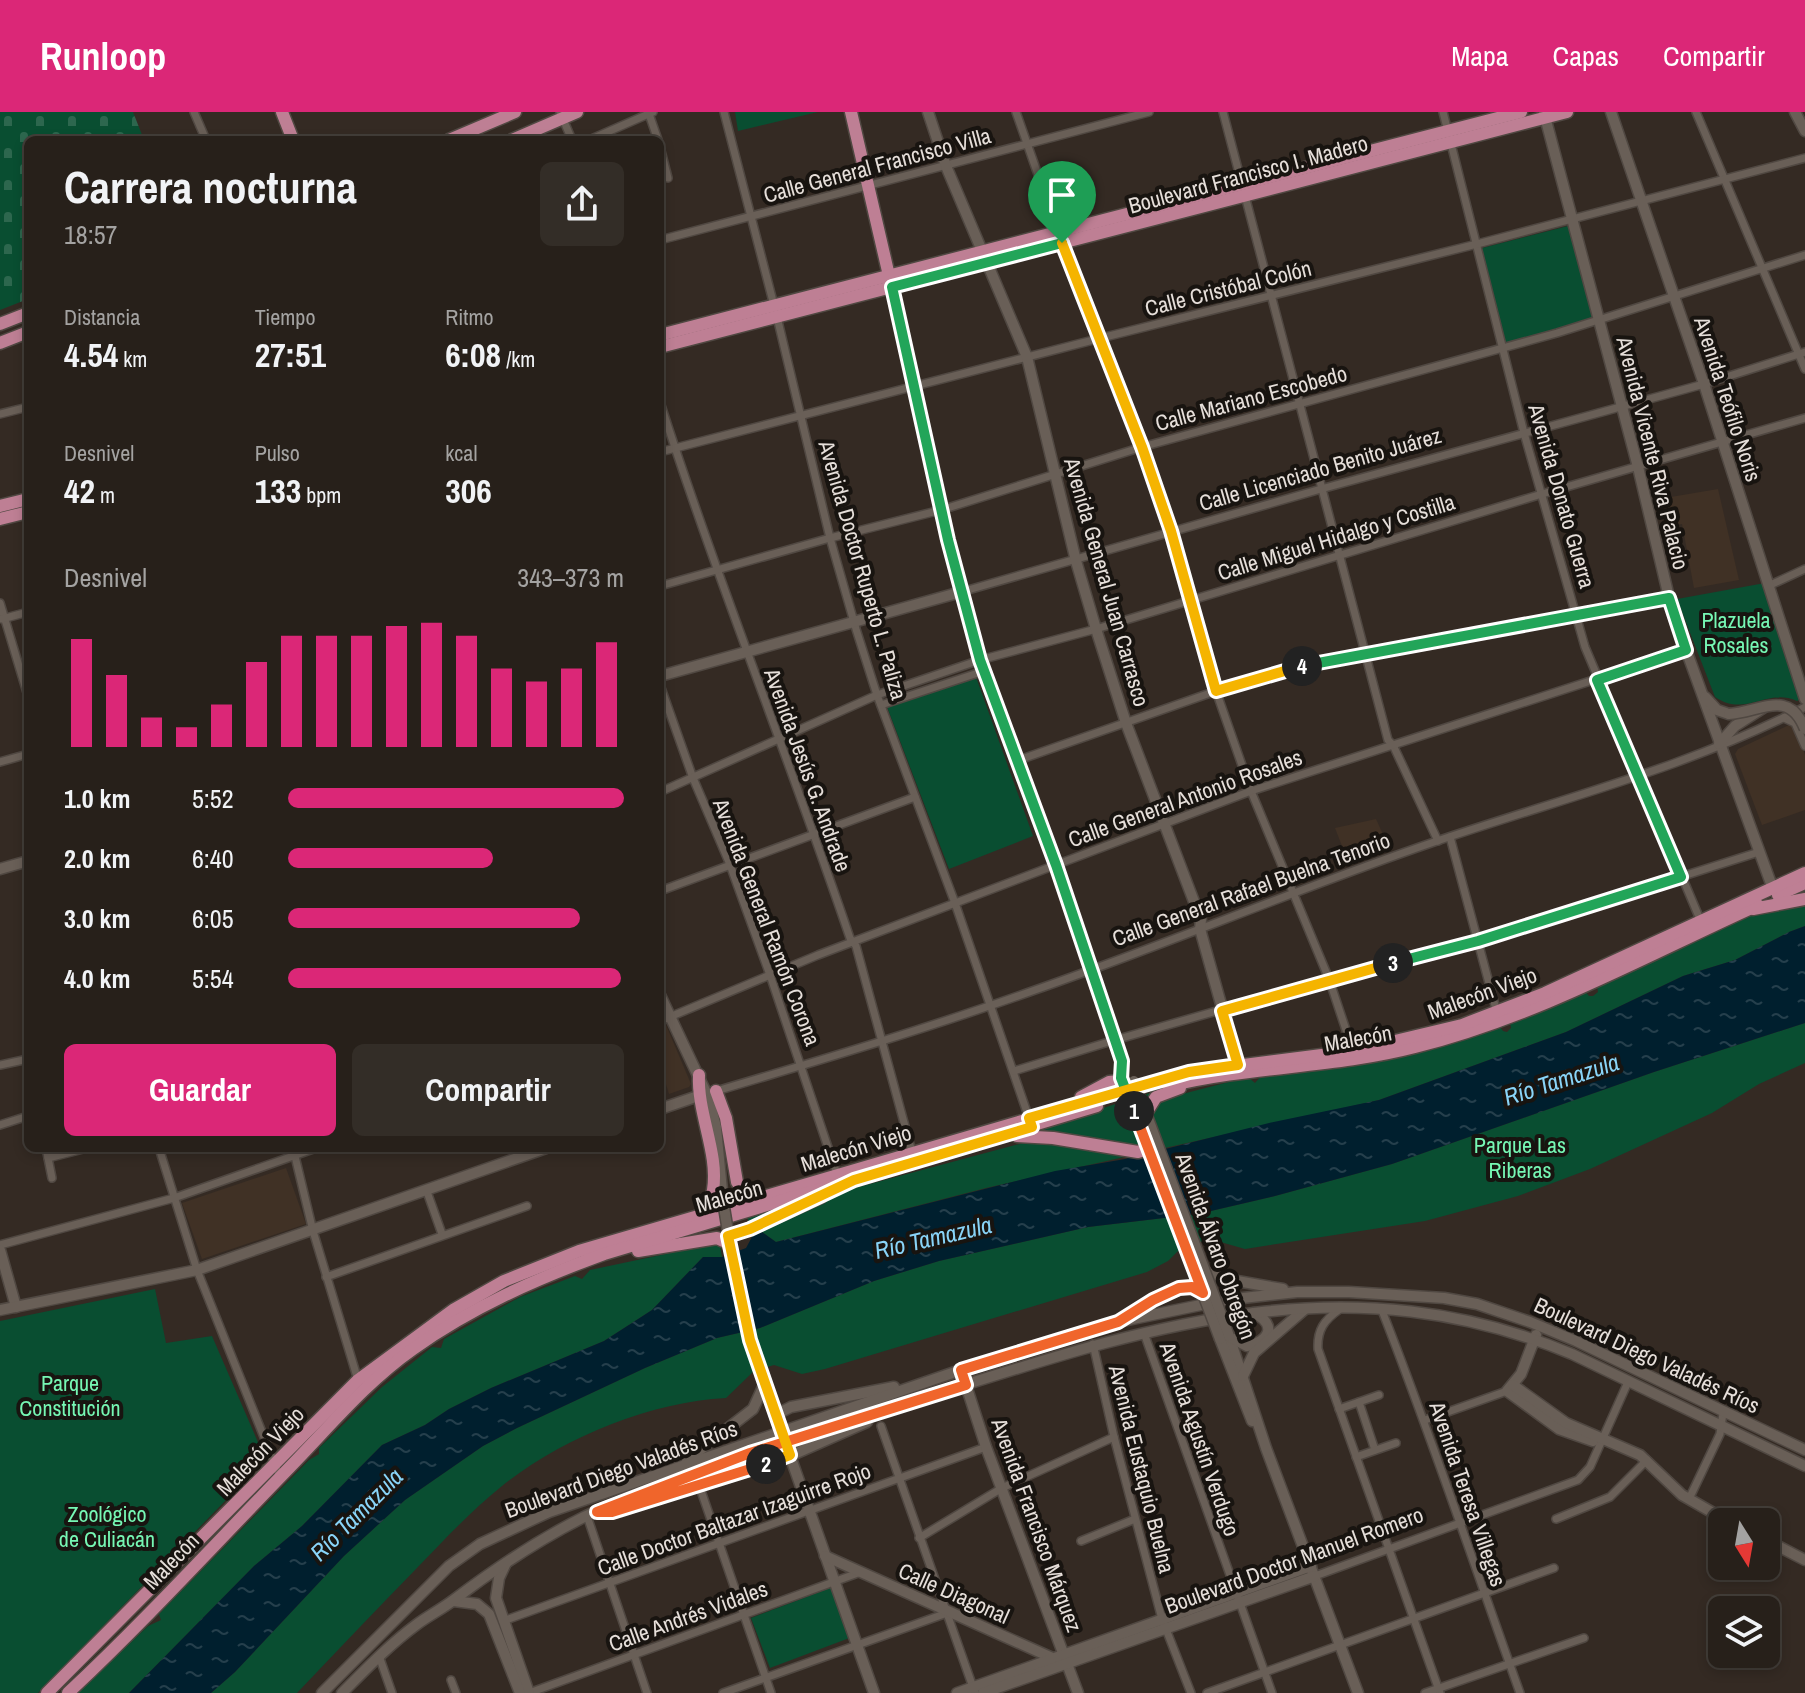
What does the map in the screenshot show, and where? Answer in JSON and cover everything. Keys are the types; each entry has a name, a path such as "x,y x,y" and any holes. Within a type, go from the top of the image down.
{"main road":[{"path":"282,112 291,136"},
{"path":"458,136 515,112"},
{"path":"520,136 561,115 577,112"},
{"name":"Avenida Álvaro Obregón","path":"851,112 941,510 982,666 1056,865 1122,1061 1127,1066 1128,1084 1148,1149 1203,1293 1243,1376 1266,1448 1358,1693"},
{"name":"Avenida General Juan Carrasco","path":"928,112 946,166 1027,357 1076,561 1096,629 1126,723 1201,920 1200,929 1238,1065"},
{"name":"Boulevard Francisco I. Madero","path":"1450,136 1521,112"},
{"name":"Boulevard Francisco I. Madero","path":"664,346 776,311 1450,136 1567,112"},
{"name":"Avenida Teófilo Noris","path":"1611,112 1704,384 1804,696"},
{"path":"1795,112 1805,131"},
{"name":"Avenida Vicente Riva Palacio","path":"1544,115 1638,467 1669,598 1773,889"},
{"name":"Boulevard Francisco I. Madero","path":"664,334 776,311"},
{"path":"0,324 24,315"},
{"path":"0,343 24,334"},
{"path":"0,506 24,500"},
{"path":"0,519 24,513"},
{"name":"Calle Licenciado Benito Juárez","path":"664,675 961,592"},
{"path":"1699,685 1711,705 1729,714 1780,705 1792,710 1805,729"},
{"path":"1719,744 1735,726 1768,705"},
{"path":"0,869 24,862"},
{"name":"Malecón Viejo","path":"47,1693 277,1472 358,1380 453,1310 504,1281 579,1251 912,1152 1031,1122 1060,1108 1189,1072 1355,1055 1497,1013 1702,925 1805,873"},
{"name":"Malecón","path":"68,1693 277,1472 350,1403 410,1351 476,1309 529,1283 607,1253 1001,1136 1031,1122 1205,1078 1433,1043 1517,1015 1702,925 1746,910 1805,883"},
{"path":"1746,910 1805,899"},
{"path":"665,1019 699,1075 711,1106 729,1240 750,1340 874,1693"},
{"path":"1146,1113 1156,1097 1205,1078"},
{"path":"1060,1108 1109,1082 1128,1084"},
{"name":"Avenida Álvaro Obregón","path":"1128,1084 1146,1113 1205,1272 1254,1426 1266,1448"},
{"path":"707,1094 728,1129 735,1178 743,1191 759,1198"},
{"path":"702,1214 710,1200 713,1185 707,1133 707,1094"},
{"name":"Calle General Rafael Buelna Tenorio","path":"664,1108 707,1094"},
{"path":"1001,1136 1053,1138 1138,1152 1148,1149"},
{"path":"0,1310 197,1270 313,1231 525,1152"},
{"path":"607,1253 628,1253 717,1238 729,1240 854,1180"},
{"path":"0,1248 16,1307"},
{"path":"1205,1272 1297,1292"},
{"path":"1118,1322 1179,1288 1192,1287 1203,1293"},
{"name":"Boulevard Diego Valadés Ríos","path":"322,1693 414,1600 465,1554 549,1512 961,1370 1118,1322 1225,1300 1297,1292 1377,1293 1451,1299 1540,1325 1805,1450"},
{"path":"1243,1376 1254,1353 1306,1308"},
{"name":"Boulevard Diego Valadés Ríos","path":"342,1693 414,1626 531,1546 592,1514 750,1453 923,1398 1093,1344 1209,1318 1306,1308 1381,1308 1479,1322 1534,1339 1628,1382 1721,1430 1805,1466"},
{"path":"1224,1337 1247,1346 1262,1340 1268,1332 1268,1325 1261,1316 1252,1312"},
{"path":"1540,1325 1521,1374 1510,1388 1562,1421 1647,1460 1671,1486 1708,1510"},
{"name":"Avenida Francisco Márquez","path":"961,1370 986,1447 1078,1693"},
{"path":"350,1403 358,1380"},
{"path":"678,1467 753,1409 764,1384"},
{"path":"777,1419 791,1407 912,1386"},
{"path":"592,1514 612,1512 699,1485 906,1408 923,1398"},
{"path":"531,1546 554,1526 549,1512"},
{"path":"1780,1547 1805,1560"},
{"name":"Calle Diagonal","path":"825,1556 1053,1659"},
{"path":"507,1562 495,1593 498,1623 520,1693"},
{"name":"Boulevard Doctor Manuel Romero","path":"957,1693 977,1691 1313,1571"},
{"path":"414,1600 405,1617 406,1622 414,1626"},
{"path":"452,1601 477,1604 498,1623 529,1693"},
{"name":"Boulevard Doctor Manuel Romero","path":"977,1691 1053,1659 1066,1660"}],"street":[{"path":"194,112 204,136"},
{"name":"Avenida Doctor Ruperto L. Paliza","path":"724,112 802,415 830,538 854,622 877,695 955,903 1031,1122"},
{"path":"1016,112 1060,237 1142,447 1171,531 1216,691 1251,791 1329,979 1355,1055"},
{"path":"1223,112 1337,556 1388,740 1438,841"},
{"name":"Avenida Donato Guerra","path":"1443,112 1524,433 1597,680 1702,925"},
{"path":"1696,112 1802,353 1805,369"},
{"path":"598,136 651,113 657,136"},
{"name":"Calle General Francisco Villa","path":"664,239 1144,113"},
{"path":"561,115 570,136"},
{"name":"Calle Cristóbal Colón","path":"664,451 1805,158"},
{"path":"664,162 668,178"},
{"name":"Calle Mariano Escobedo","path":"664,585 941,510 1142,447 1503,348 1805,255"},
{"name":"Calle Licenciado Benito Juárez","path":"961,592 1704,384 1802,353"},
{"path":"0,414 24,408"},
{"name":"Avenida Jesús G. Andrade","path":"664,415 745,652 850,938 854,941 912,1152"},
{"name":"Calle Miguel Hidalgo y Costilla","path":"664,790 877,695 1805,418"},
{"path":"1768,586 1805,569"},
{"path":"1016,761 1216,691 1308,665 1669,598"},
{"path":"0,603 2,619 24,684"},
{"path":"2,619 24,613"},
{"name":"Calle General Antonio Rosales","path":"665,1019 854,941 1251,791 1686,650"},
{"name":"Calle Miguel Hidalgo y Costilla","path":"881,705 982,666"},
{"name":"Avenida General Ramón Corona","path":"664,696 770,975 837,1174"},
{"name":"Calle General Rafael Buelna Tenorio","path":"707,1094 802,1067 989,1006 1438,841 1638,775 1805,707"},
{"path":"1784,718 1795,723 1805,746"},
{"path":"0,762 24,755"},
{"path":"664,890 915,797"},
{"path":"1450,837 1497,1013"},
{"path":"1014,1071 1329,979 1478,941 1759,852"},
{"path":"0,1065 24,1060"},
{"path":"0,1125 24,1117"},
{"path":"47,1152 52,1178"},
{"path":"48,1158 71,1152"},
{"path":"160,1152 197,1270 277,1472"},
{"path":"0,1248 174,1198 294,1152 313,1231 358,1380"},
{"path":"426,1189 442,1234"},
{"path":"326,1277 527,1206"},
{"path":"1343,1308 1324,1323 1318,1344 1439,1691"},
{"name":"Avenida Teresa Villegas","path":"1381,1308 1425,1420 1520,1693"},
{"name":"Avenida Agustín Verdugo","path":"1144,1333 1272,1693"},
{"name":"Avenida Eustaquio Buelna","path":"1093,1344 1163,1623 1191,1693"},
{"name":"Boulevard Doctor Manuel Romero","path":"1313,1571 1389,1548 1578,1480 1590,1467 1604,1441 1628,1382"},
{"path":"1425,1420 1510,1388"},
{"path":"1339,1409 1379,1395"},
{"path":"1359,1402 1375,1450"},
{"path":"1689,1499 1727,1415"},
{"path":"881,1426 919,1538 977,1691"},
{"path":"919,1538 1002,1488 1114,1437"},
{"path":"1356,1457 1396,1443"},
{"name":"Calle Doctor Baltazar Izaguirre Rojo","path":"498,1623 986,1447"},
{"path":"1556,1519 1610,1497 1647,1460"},
{"path":"699,1485 771,1693"},
{"path":"592,1514 608,1583 647,1693"},
{"path":"1081,1541 1135,1519"},
{"path":"1207,1693 1554,1568"},
{"name":"Calle Andrés Vidales","path":"529,1693 858,1573"},
{"path":"723,1693 946,1611"},
{"path":"1425,1693 1439,1691 1584,1638"},
{"path":"379,1656 392,1693"},
{"path":"451,1680 456,1693"}],"shaded area":[{"path":"1718,489 1739,580 1694,588 1682,524 1665,527 1659,499"},
{"path":"1791,724 1796,728 1805,755 1805,810 1762,825 1735,754 1738,749"},
{"path":"1376,819 1390,850 1349,864 1335,828"},
{"path":"664,1026 691,1084 669,1094 664,1078"},
{"path":"286,1168 306,1224 202,1259 182,1203"}],"green space":[{"path":"0,112 133,112 142,136 24,136 24,301 0,310"},
{"path":"735,112 818,112 738,131"},
{"path":"1568,226 1595,318 1505,343 1482,248"},
{"name":"Plazuela Rosales","path":"1765,583 1802,698 1797,701 1776,697 1737,705 1726,703 1715,697 1677,599"},
{"path":"976,677 1033,836 949,869 887,707"},
{"name":"Parque Las Riberas","path":"1805,891 1805,926 1735,960 1683,976 1566,1032 1379,1100 986,1188 776,1242 762,1232 753,1235 747,1217 1023,1143 1035,1130 1156,1091 1163,1099 1248,1077 1255,1083 1261,1076 1351,1065 1500,1027 1507,1032 1511,1028 1510,1023 1585,991 1593,996 1598,992 1597,985"},
{"name":"Parque Las Riberas","path":"1805,1023 1805,1063 1759,1084 1712,1113 1590,1169 1518,1196 1425,1221 1245,1249 1210,1239 1181,1248 1168,1261 1147,1272 825,1369 802,1374 774,1365 754,1371 726,1398 667,1407 579,1438 526,1469 468,1516 297,1693 211,1693 235,1672 344,1556 405,1500 483,1446 645,1368 717,1338 760,1328 874,1281 939,1261 1088,1227 1198,1214 1392,1164 1654,1072"},
{"path":"719,1239 722,1257 703,1257 652,1310 604,1341 491,1388 382,1445 302,1526 254,1566 129,1693 78,1693 148,1626 161,1620 159,1614 309,1460 319,1454 319,1448 382,1387 432,1347 441,1348 444,1339 520,1297 575,1276 582,1279 590,1270"},
{"path":"155,1289 166,1343 212,1336 264,1456 261,1464 38,1693 0,1693 0,1321"},
{"path":"833,1587 852,1637 770,1668 751,1618"}],"water":[{"name":"Río Tamazula","path":"1805,926 1805,1023 1654,1072 1392,1164 1198,1214 1088,1227 939,1261 874,1281 760,1328 717,1338 517,1428 483,1446 405,1500 344,1556 235,1672 211,1693 129,1693 254,1566 302,1526 382,1445 491,1388 604,1341 652,1310 703,1257 722,1257 746,1248 753,1235 762,1232 776,1242 1055,1171 1125,1159 1269,1123 1379,1100 1566,1032 1683,976 1735,960"}],"route":[{"path":"1062,243 892,287 948,540 980,660 1056,865 1122,1061 1121,1078 1125,1087 1148,1149 1203,1293 1192,1287 1179,1288 1118,1322 961,1370 966,1385 923,1398 791,1440 750,1453 597,1512 612,1512 790,1455 788,1450 778,1424 764,1385 750,1340 728,1236 750,1229 854,1180 1032,1127 1029,1118 1060,1108 1125,1090 1189,1072 1238,1065 1222,1011 1329,979 1478,941 1681,877 1597,680 1686,650 1669,598 1308,665 1216,691 1197,633 1171,531 1101,338 1062,243"}],"park label":[{"name":"Parque Constitución","path":"70,1396"},
{"name":"Zoológico de Culiacán","path":"107,1526"}]}
